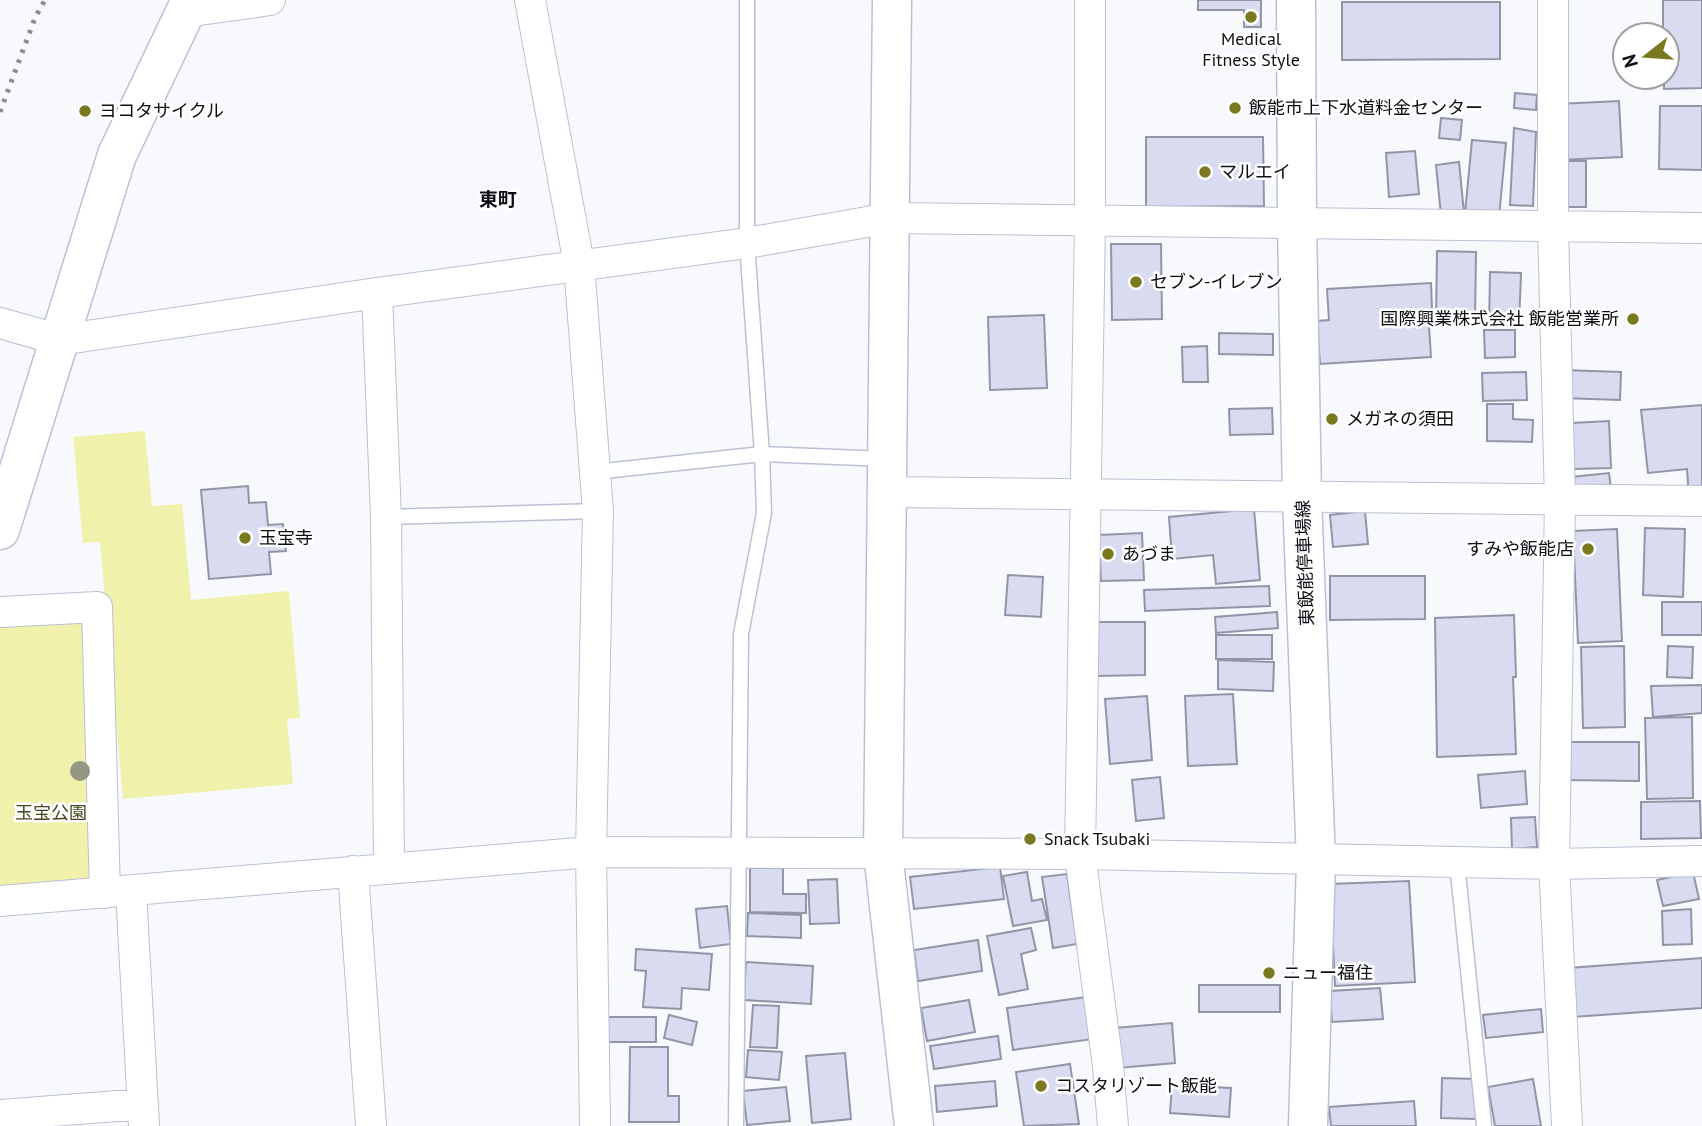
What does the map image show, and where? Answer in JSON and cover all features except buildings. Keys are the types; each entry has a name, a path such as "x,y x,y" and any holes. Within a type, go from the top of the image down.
{"street":[{"path":"0,530 117,155 188,6 270,0"},
{"path":"530,0 579,264 596,472 598,511 591,852 595,1126"},
{"path":"892,0 883,853 914,1126"},
{"path":"1090,0 1090,221 1080,854 1107,1053 1113,1126"},
{"name":"東飯能停車場線","path":"1296,0 1302,497 1316,861 1308,1126"},
{"path":"1553,0 1552,228 1560,500 1554,864 1567,1126"},
{"path":"0,323 60,340 579,264 747,243 890,218 1702,228"},
{"path":"377,293 386,517 390,868"},
{"path":"887,476 1086,495 1702,501"},
{"path":"0,612 97,607 118,892 144,1115 0,1115"},
{"path":"0,901 591,852 1080,854 1554,864 1702,861"},
{"path":"353,871 370,1126"}],"lane":[{"path":"736,1126 741,634 764,513 747,243 747,0"},
{"path":"596,472 762,454 887,476"},
{"path":"386,517 598,511"},
{"path":"1457,863 1484,1126"}],"green space":[{"path":"145,431 152,506 182,504 191,600 289,591 300,718 287,719 293,784 123,799 100,542 83,543 73,437"},
{"name":"玉宝公園","path":"97,607 105,893 0,901 0,612"}],"railway":[{"path":"0,112 35,18 45,0"}],"place":[{"name":"Medical Fitness Style","path":"1251,17"},
{"name":"飯能市上下水道料金センター","path":"1235,108"},
{"name":"ヨコタサイクル","path":"85,111"},
{"name":"マルエイ","path":"1205,172"},
{"name":"セブン-イレブン","path":"1136,282"},
{"name":"国際興業株式会社 飯能営業所","path":"1633,319"},
{"name":"メガネの須田","path":"1332,419"},
{"name":"玉宝寺","path":"245,538"},
{"name":"すみや飯能店","path":"1588,549"},
{"name":"あづま","path":"1108,554"},
{"name":"Snack Tsubaki","path":"1030,839"},
{"name":"ニュー福住","path":"1269,973"},
{"name":"コスタリゾート飯能","path":"1041,1086"}],"district":[{"name":"東町","path":"498,199"}]}
